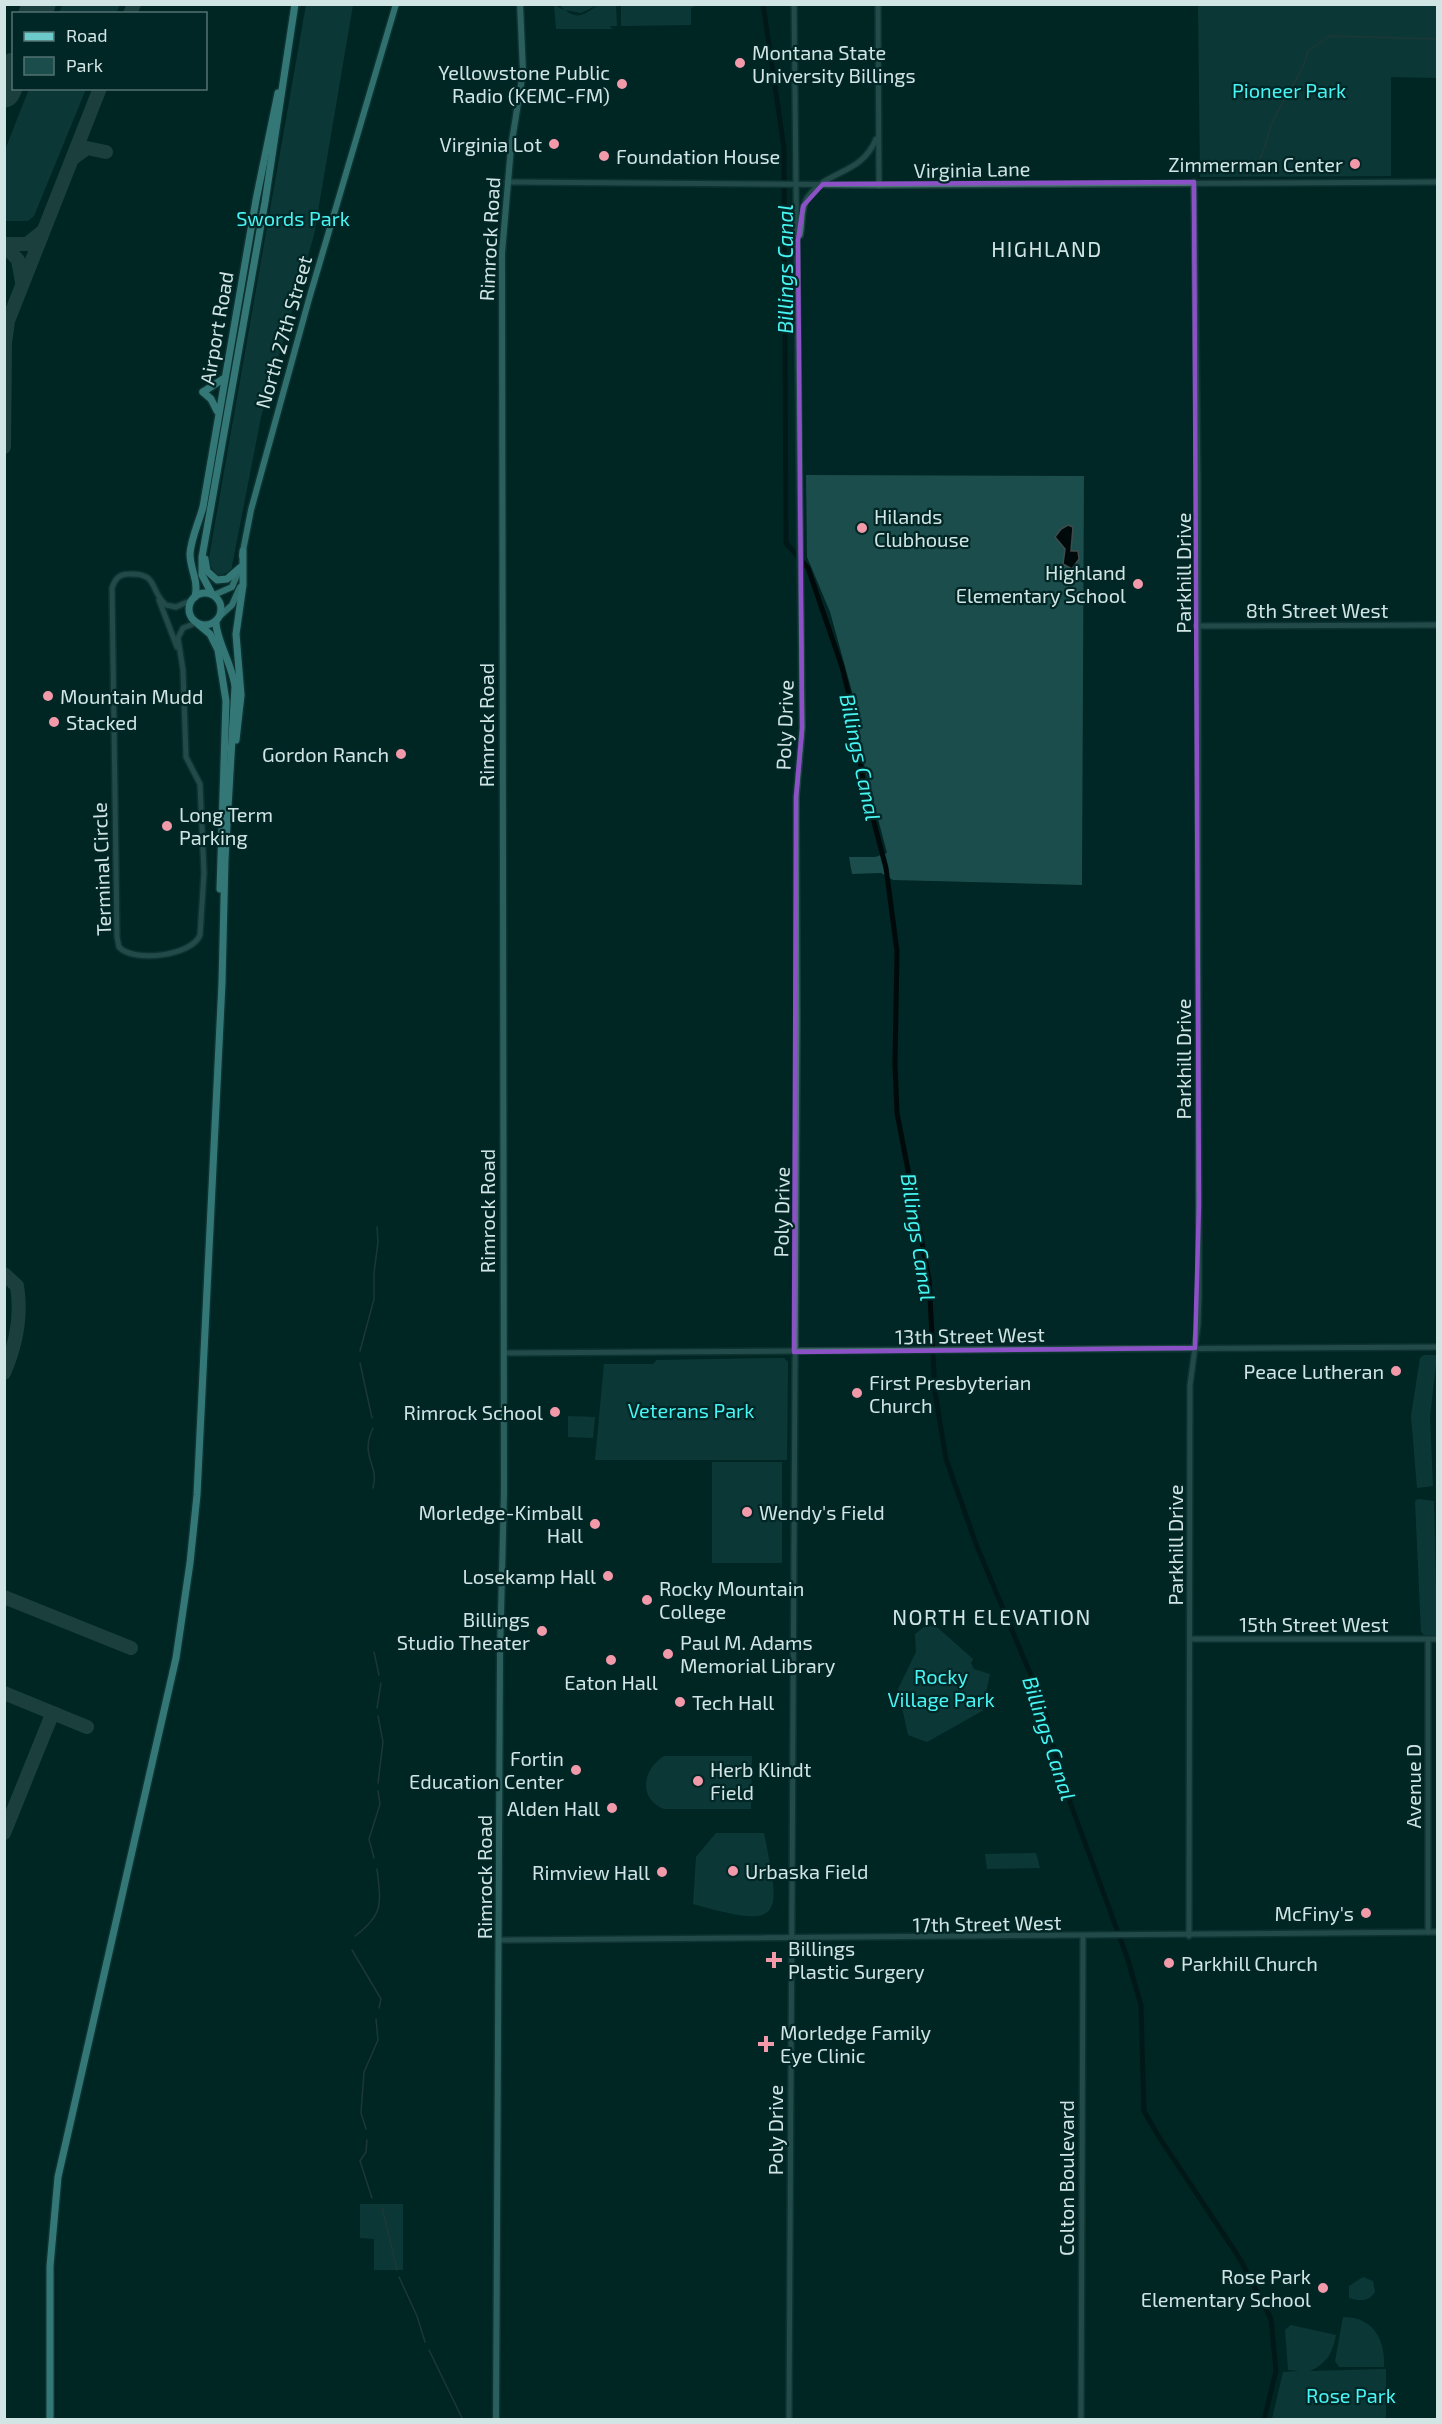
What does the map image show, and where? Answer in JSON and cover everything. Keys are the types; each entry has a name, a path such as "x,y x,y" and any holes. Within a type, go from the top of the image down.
{"highway":[{"name":"Airport Road","path":"231,775 235,687 231,664 217,633 221,604 213,595 201,568 267,191 295,4"},
{"name":"Airport Road","path":"197,623 189,612 197,585 192,566 191,548 203,507 224,377 272,116 285,64"},
{"path":"218,413 214,403 202,392 216,386 224,377"},
{"path":"205,547 205,566 213,578 227,579 240,567"},
{"path":"50,2420 50,2266 58,2177 176,1658 190,1563 197,1495 223,970 225,859 231,775 241,695 236,634 243,585 243,551"},
{"path":"194,598 213,595"},
{"path":"197,623 204,626 219,618"},
{"path":"197,623 210,634 218,650 226,701 219,862 223,970"}],"main road":[{"name":"North 27th Street","path":"219,618 229,610 236,599 250,510 309,299 396,4"},
{"name":"Rimrock Road","path":"496,2420 504,1353 502,253 507,182 523,72 520,4"},
{"name":"North 27th Street","path":"213,595 232,587 240,567"}],"street":[{"name":"Poly Drive","path":"789,2420 797,1021 796,808 802,728 794,4"},
{"path":"878,4 879,185"},
{"path":"798,240 803,206 813,192 859,164 867,157 877,137"},
{"name":"Virginia Lane","path":"507,182 879,185 1194,182 1437,183"},
{"name":"Parkhill Drive","path":"1189,1936 1190,1385 1199,1297 1194,182"},
{"name":"Terminal Circle","path":"181,654 152,581 142,574 123,574 116,579 112,588 117,937 119,947 130,954 183,951 192,946 200,935 204,873 200,784 186,757 181,654 179,634 183,628 197,623"},
{"name":"Terminal Circle","path":"158,595 164,603 172,607 194,598"},
{"name":"8th Street West","path":"1197,626 1437,625"},
{"name":"13th Street West","path":"504,1353 1437,1347"},
{"name":"15th Street West","path":"1190,1639 1437,1639"},
{"name":"Avenue D","path":"1428,1639 1428,1932"},
{"name":"17th Street West","path":"501,1940 791,1940 1437,1932"},
{"name":"Colton Boulevard","path":"1081,2420 1083,1937"}],"highlighted area":[{"path":"1194,182 1199,1204 1195,1348 794,1352 796,797 802,728 798,240 803,206 823,184"}],"green space":[{"path":"62,4 120,5 116,12 59,12"},
{"path":"601,4 616,5 617,26 609,26 613,29 556,29 554,5 564,10 560,5 598,5 581,13 565,10 571,14 580,15"},
{"path":"621,4 696,5 691,8 691,25 621,26"},
{"name":"Swords Park","path":"306,5 353,5 314,235 261,417 231,571 218,576 208,563"},
{"name":"Pioneer Park","path":"1198,5 1437,5 1437,78 1391,77 1391,176 1200,177"},
{"path":"29,90 86,90 34,216 28,221 5,221 5,150"},
{"path":"806,475 1084,476 1082,885 893,880 881,873 852,874 849,857 875,857 887,853 865,769 854,699 830,612 807,557"},
{"path":"1424,1355 1437,1355 1430,1417 1433,1486 1417,1488 1411,1416 1420,1358"},
{"name":"Veterans Park","path":"784,1358 788,1362 787,1460 595,1460 604,1364 653,1364 657,1360"},
{"path":"568,1416 595,1417 593,1438 568,1437"},
{"name":"Wendy's Field","path":"712,1462 782,1462 782,1563 712,1563"},
{"path":"1418,1499 1434,1501 1437,1635 1424,1635 1421,1632 1415,1501"},
{"name":"Rocky Village Park","path":"924,1627 938,1628 973,1659 971,1663 974,1669 990,1674 982,1711 927,1742 908,1735 898,1689 916,1652 915,1634"},
{"name":"Herb Klindt Field","path":"664,1756 752,1756 751,1809 664,1809 655,1804 647,1791 646,1783 651,1768"},
{"name":"Urbaska Field","path":"716,1833 764,1833 773,1884 773,1900 769,1910 760,1915 745,1916 693,1904 696,1857"},
{"path":"1036,1853 1040,1868 987,1869 985,1854"},
{"path":"360,2204 403,2204 403,2270 374,2270 374,2239 360,2238"},
{"path":"1363,2277 1373,2281 1375,2292 1370,2298 1363,2300 1349,2298 1349,2286"},
{"path":"1343,2317 1363,2321 1376,2332 1380,2339 1384,2367 1339,2367 1335,2361"},
{"name":"Rose Park","path":"1291,2325 1336,2335 1328,2357 1321,2365 1310,2371 1386,2369 1386,2419 1272,2419 1283,2372 1299,2371 1288,2370 1285,2330"}],"shaded area":[{"path":"1068,525 1073,527 1071,551 1078,551 1079,559 1072,569 1063,564 1065,549 1055,537 1061,529"}],"waterway":[{"name":"Billings Canal","path":"763,4 784,148 786,543 808,568 842,667 850,699 863,780 886,868 897,951 895,1064 897,1113 929,1279 935,1392 946,1459 976,1544 1042,1702 1063,1783 1127,1957 1141,2005 1144,2111 1240,2259 1271,2319 1276,2371 1264,2420"},
{"path":"1247,176 1249,166 1258,163 1276,114 1301,70 1308,51 1330,36 1438,39"},
{"path":"360,1351 374,1299 377,1227"},
{"path":"360,1363 372,1418"},
{"path":"373,1428 368,1446 374,1473 373,1488"},
{"path":"374,1652 379,1675"},
{"path":"377,1708 381,1683"},
{"path":"378,1716 383,1742 378,1783"},
{"path":"374,1858 369,1839 380,1804 378,1791"},
{"path":"355,1936 376,1914 379,1900 377,1869"},
{"path":"352,1950 381,1999 379,2008"},
{"path":"366,2129 361,2113 364,2072 378,2040 376,2019"},
{"path":"367,2140 366,2152 360,2161 372,2198"},
{"path":"382,2207 397,2270"},
{"path":"399,2277 417,2316 425,2342"},
{"path":"429,2350 463,2420"}],"taxiway":[{"path":"131,12 134,4"},
{"path":"4,447 5,343 8,321 99,90"},
{"path":"73,158 87,148 106,152"},
{"path":"4,244 27,244 42,232"},
{"path":"4,245 18,260 22,282"},
{"path":"4,1274 17,1286 19,1308 15,1341 4,1373"},
{"path":"4,1597 131,1648"},
{"path":"4,1693 87,1727"},
{"path":"4,1833 51,1717 56,1714"}],"runway":[{"path":"36,12 39,4"},
{"path":"4,91 12,73"}],"place":[{"name":"Montana State University Billings","path":"740,63"},
{"name":"Yellowstone Public Radio (KEMC-FM)","path":"622,84"},
{"name":"Virginia Lot","path":"554,144"},
{"name":"Foundation House","path":"604,156"},
{"name":"Zimmerman Center","path":"1355,164"},
{"name":"Hilands Clubhouse","path":"862,528"},
{"name":"Highland Elementary School","path":"1138,584"},
{"name":"Mountain Mudd","path":"48,696"},
{"name":"Stacked","path":"54,722"},
{"name":"Gordon Ranch","path":"401,754"},
{"name":"Long Term Parking","path":"167,826"},
{"name":"Peace Lutheran","path":"1396,1371"},
{"name":"First Presbyterian Church","path":"857,1393"},
{"name":"Rimrock School","path":"555,1412"},
{"name":"Wendy's Field","path":"747,1512"},
{"name":"Morledge-Kimball Hall","path":"595,1524"},
{"name":"Losekamp Hall","path":"608,1576"},
{"name":"Rocky Mountain College","path":"647,1600"},
{"name":"Billings Studio Theater","path":"542,1631"},
{"name":"Paul M. Adams Memorial Library","path":"668,1654"},
{"name":"Eaton Hall","path":"611,1660"},
{"name":"Tech Hall","path":"680,1702"},
{"name":"Fortin Education Center","path":"576,1770"},
{"name":"Herb Klindt Field","path":"698,1781"},
{"name":"Alden Hall","path":"612,1808"},
{"name":"Urbaska Field","path":"733,1871"},
{"name":"Rimview Hall","path":"662,1872"},
{"name":"McFiny's","path":"1366,1913"},
{"name":"Billings Plastic Surgery","path":"774,1960"},
{"name":"Parkhill Church","path":"1169,1963"},
{"name":"Morledge Family Eye Clinic","path":"766,2044"},
{"name":"Rose Park Elementary School","path":"1323,2288"}],"district":[{"name":"HIGHLAND","path":"1047,248"},
{"name":"NORTH ELEVATION","path":"992,1616"}]}
